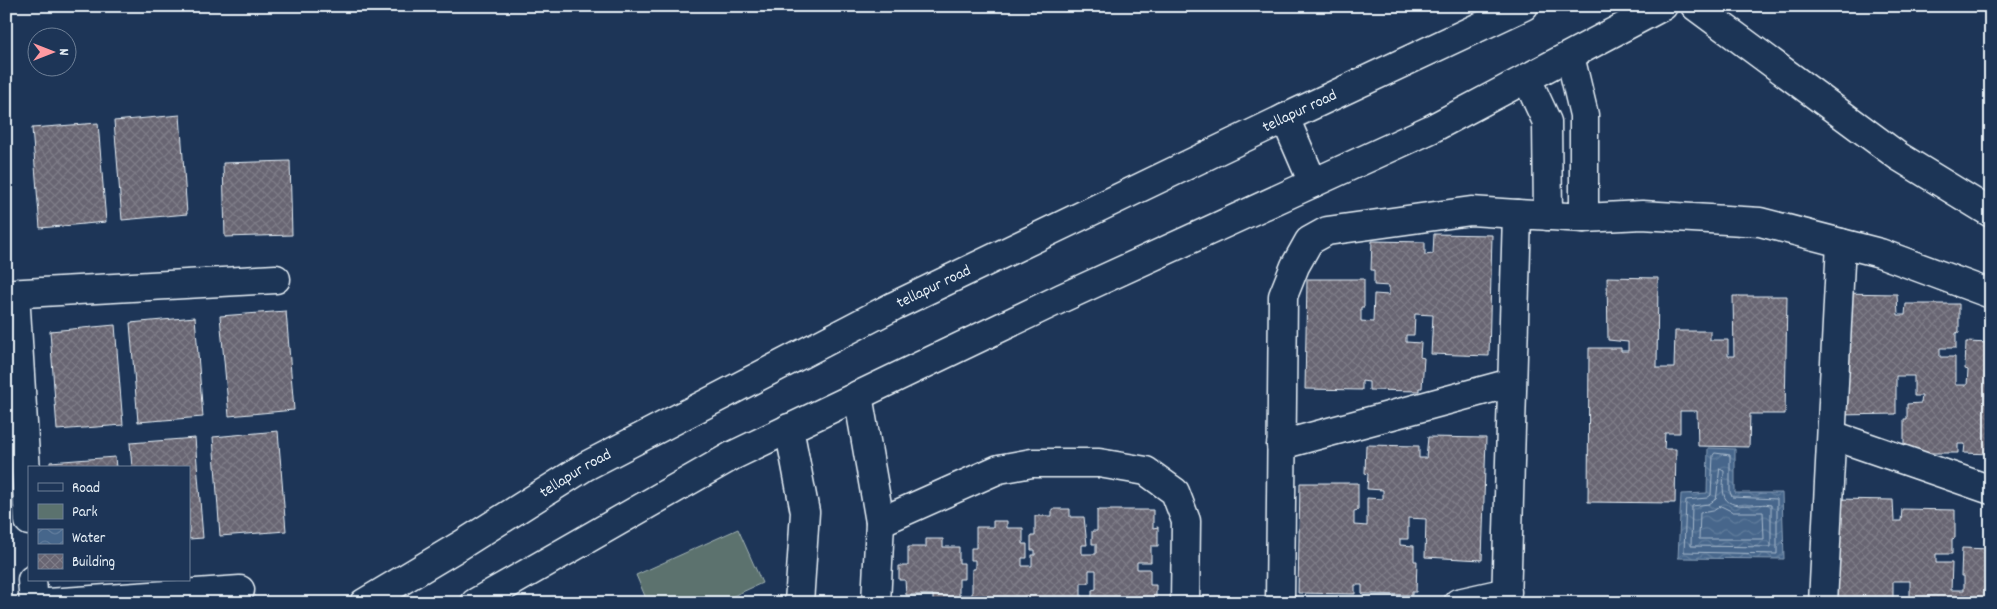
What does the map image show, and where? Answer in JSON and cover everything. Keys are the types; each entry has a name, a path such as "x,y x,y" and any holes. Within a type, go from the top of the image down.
{"street":[{"name":"tellapur road","path":"364,603 595,462 894,306 1285,118 1524,6"},
{"path":"475,603 732,456 1062,298 1431,129 1663,6"},
{"path":"1695,6 1898,156 1991,213"},
{"path":"1570,56 1584,115 1584,218"},
{"path":"1527,79 1547,122 1548,216"},
{"path":"1285,118 1313,183"},
{"path":"1280,603 1283,296 1295,266 1309,242 1327,231 1461,213 1584,218 1642,215 1760,222 1880,253 1991,294"},
{"path":"1458,603 1506,597 1517,214"},
{"path":"1823,603 1841,243"},
{"path":"28,508 11,294 276,279"},
{"path":"1282,445 1511,383"},
{"path":"858,395 880,522 876,603"},
{"path":"790,428 805,512 799,603"},
{"path":"1832,435 1991,490"},
{"path":"880,522 999,469 1032,462 1100,462 1146,471 1175,492 1186,521 1184,603"},
{"path":"32,582 34,603"},
{"path":"48,603 240,590"}],"green space":[{"path":"738,529 762,583 718,603 648,603 636,575"}],"water":[{"path":"1708,448 1735,449 1735,493 1782,493 1784,559 1678,558 1681,494 1707,493"}],"building":[{"path":"180,115 187,214 122,220 114,121"},
{"path":"98,123 106,222 40,228 32,128"},
{"path":"290,161 292,235 225,237 223,163"},
{"path":"1434,234 1492,235 1489,356 1431,354 1433,315 1415,314 1414,335 1406,335 1406,342 1421,343 1420,357 1424,358 1422,388 1419,388 1419,391 1369,390 1369,382 1362,381 1362,390 1305,389 1307,279 1364,279 1364,307 1361,307 1361,321 1373,322 1374,294 1389,295 1389,286 1374,285 1374,270 1371,270 1372,241 1425,242 1425,255 1433,254"},
{"path":"1607,277 1658,278 1657,368 1674,368 1675,331 1710,331 1710,340 1728,340 1728,356 1734,356 1733,296 1787,296 1785,414 1750,414 1749,447 1698,446 1697,411 1680,411 1680,433 1665,433 1664,449 1676,449 1675,503 1588,502 1589,348 1621,348 1621,351 1628,351 1628,342 1608,340"},
{"path":"1839,293 1897,294 1898,315 1905,315 1906,304 1959,304 1959,332 1956,333 1956,348 1940,348 1940,357 1955,357 1955,385 1967,385 1968,370 1965,369 1966,342 1991,343 1991,454 1964,453 1965,444 1958,444 1958,453 1908,453 1904,449 1904,419 1907,419 1907,404 1921,403 1922,396 1914,396 1914,376 1896,376 1896,414 1839,415"},
{"path":"286,311 294,410 229,416 220,316"},
{"path":"195,317 203,417 138,422 130,323"},
{"path":"115,325 123,425 57,430 50,331"},
{"path":"278,431 286,531 220,536 213,437"},
{"path":"1428,437 1486,438 1482,560 1425,557 1426,519 1408,518 1408,539 1400,539 1400,545 1414,546 1414,561 1417,561 1416,592 1412,592 1412,595 1362,594 1362,585 1355,585 1355,594 1298,593 1300,483 1358,483 1358,510 1354,511 1354,525 1367,526 1367,498 1383,499 1383,490 1367,489 1368,474 1365,473 1366,445 1419,446 1419,458 1426,458"},
{"path":"195,438 203,538 190,539 190,466 132,466 130,443"},
{"path":"115,457 116,466 50,466 50,462"},
{"path":"1836,499 1893,500 1894,521 1901,521 1902,509 1955,510 1955,538 1952,539 1952,554 1936,554 1936,563 1952,563 1951,590 1964,590 1964,576 1961,576 1962,548 1991,549 1991,603 1910,602 1910,581 1893,581 1893,603 1835,603"},
{"path":"1052,509 1070,509 1070,517 1084,517 1087,545 1082,545 1082,554 1096,554 1096,544 1092,544 1092,531 1097,531 1097,510 1153,510 1153,528 1158,527 1158,546 1151,546 1151,562 1137,562 1137,569 1150,569 1150,585 1156,585 1156,602 1092,603 1092,590 1096,589 1096,570 1089,570 1089,583 1081,583 1081,603 1032,603 1032,599 1021,599 1021,603 933,603 933,595 906,595 905,580 899,580 899,566 908,566 908,547 926,547 926,539 943,539 943,547 959,547 959,563 964,563 964,579 959,579 959,595 972,595 972,569 975,569 975,560 971,560 971,548 976,548 976,527 993,527 993,521 1007,521 1007,528 1023,528 1023,544 1027,544 1027,558 1022,558 1022,566 1032,566 1032,555 1035,555 1035,550 1031,550 1031,536 1035,536 1035,516 1052,516"}]}
